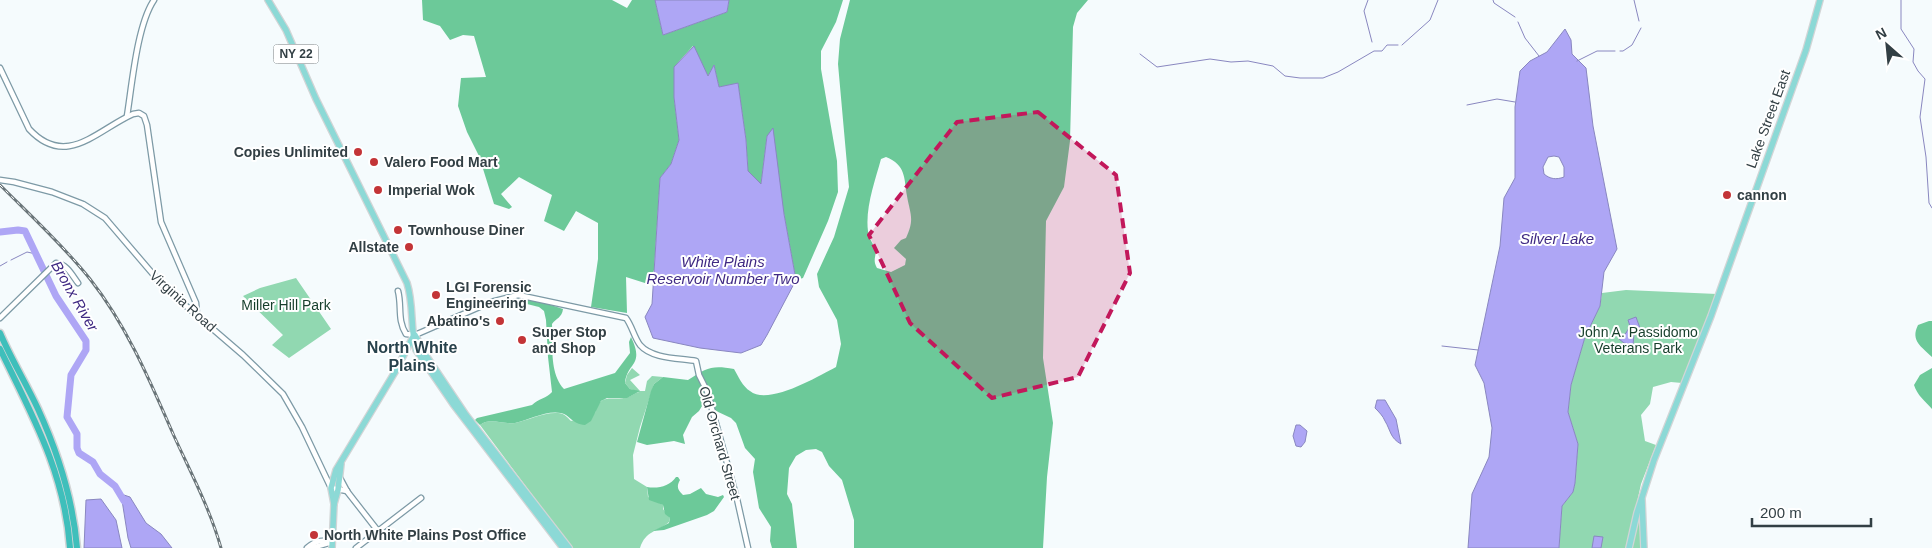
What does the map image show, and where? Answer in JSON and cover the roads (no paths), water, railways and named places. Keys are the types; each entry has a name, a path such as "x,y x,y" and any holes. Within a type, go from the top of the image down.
{"highway":[{"path":"0,333 37,407 57,454 69,497 77,548"},
{"path":"0,349 29,406 49,453 63,502 70,548"}],"main road":[{"name":"NY 22","path":"268,0 286,30 316,99 403,275 411,298 415,335"},
{"name":"Lake Street East","path":"1629,548 1642,496 1654,460 1706,330 1806,50 1820,0"},
{"path":"332,545 334,504 341,463 415,335"},
{"path":"415,335 416,350 428,370 563,548"},
{"path":"415,335 427,357 466,415 569,548"},
{"path":"334,504 331,488 337,483"},
{"path":"1642,496 1644,548"}],"street":[{"path":"127,116 142,30 147,10 154,0"},
{"path":"0,68 29,129 36,137 49,144 63,147 76,146 127,116 139,113 146,119 161,222 196,303 197,315"},
{"name":"Virginia Road","path":"0,180 52,192 95,211 117,230 164,287 243,355 282,394 295,413 326,474 331,488"},
{"path":"0,318 54,264 60,263 67,268 78,283"},
{"path":"398,291 399,314 403,330 406,334 415,335"},
{"name":"Old Orchard Street","path":"415,335 491,302 518,295 626,318 640,345 646,351 696,361 699,375 707,391 748,548"},
{"name":"Virginia Road","path":"326,474 337,483"},
{"path":"337,483 347,491 378,531"},
{"path":"337,483 347,491"},
{"path":"356,548 421,498"},
{"path":"307,548 324,540 332,545"},
{"path":"312,548 332,545"}],"water":[{"path":"655,0 729,0 727,12 663,35"},
{"name":"Silver Lake","path":"1565,29 1571,40 1572,54 1586,68 1593,126 1617,249 1604,272 1600,306 1585,337 1571,385 1568,412 1578,444 1573,492 1562,506 1559,548 1468,548 1472,494 1489,457 1492,428 1484,383 1475,365 1500,246 1504,198 1515,178 1515,107 1520,71 1530,61 1547,52","holes":["1548,157 1559,157 1564,167 1564,177 1553,178 1544,174 1543,167"]},
{"name":"White Plains Reservoir Number Two","path":"694,46 708,76 714,65 719,87 738,83 746,140 748,171 761,184 767,136 773,128 784,214 796,280 761,345 741,353 700,348 653,338 645,317 652,304 660,178 671,164 679,140 674,97 674,67"},
{"path":"1636,317 1641,331 1634,334 1633,345 1624,343 1619,339 1630,326 1628,320"},
{"path":"1377,400 1385,400 1396,419 1401,444 1393,437 1383,417 1375,408"},
{"path":"1296,425 1300,425 1307,431 1305,442 1301,447 1296,446 1293,436"},
{"path":"121,494 130,497 146,523 161,534 172,548 131,548"},
{"path":"101,499 116,520 122,548 84,548 86,500"},
{"path":"1594,536 1603,537 1601,548 1592,548"}],"waterway":[{"path":"1368,0 1364,11 1372,42"},
{"path":"1402,45 1430,20 1438,0"},
{"path":"1493,0 1494,3 1515,17"},
{"path":"1634,0 1639,21"},
{"path":"1901,0 1901,29 1914,49 1913,62 1925,79 1920,117 1926,157 1929,203 1932,208"},
{"path":"1518,22 1525,38 1539,56"},
{"path":"1620,51 1632,45 1641,28"},
{"path":"1140,54 1157,67 1210,59 1231,62 1248,61 1273,66 1285,76 1323,78 1338,72 1374,51 1382,51 1387,45 1398,45"},
{"path":"1577,61 1597,51 1615,51"},
{"path":"1467,105 1497,99 1515,102"},
{"name":"Bronx River","path":"0,232 25,231 56,296 86,341 86,350 71,375 67,417 77,434 79,453 93,462 100,474 115,486 124,501"},
{"path":"11,260 27,252 36,254"},
{"path":"0,266 7,262"},
{"path":"1442,346 1478,350"}],"railway":[{"path":"0,185 80,266 103,297 127,335 206,505 221,548"}],"place":[{"name":"Copies Unlimited","path":"358,152"},
{"name":"Valero Food Mart","path":"374,162"},
{"name":"Imperial Wok","path":"378,190"},
{"name":"cannon","path":"1727,195"},
{"name":"Townhouse Diner","path":"398,230"},
{"name":"Allstate","path":"409,247"},
{"name":"LGI Forensic Engineering","path":"436,295"},
{"name":"Abatino's","path":"500,321"},
{"name":"Super Stop and Shop","path":"522,340"},
{"name":"North White Plains Post Office","path":"314,535"}],"district":[{"name":"North White Plains","path":"412,356"}],"park label":[{"name":"Miller Hill Park","path":"286,305"},
{"name":"John A. Passidomo Veterans Park","path":"1638,340"}]}
